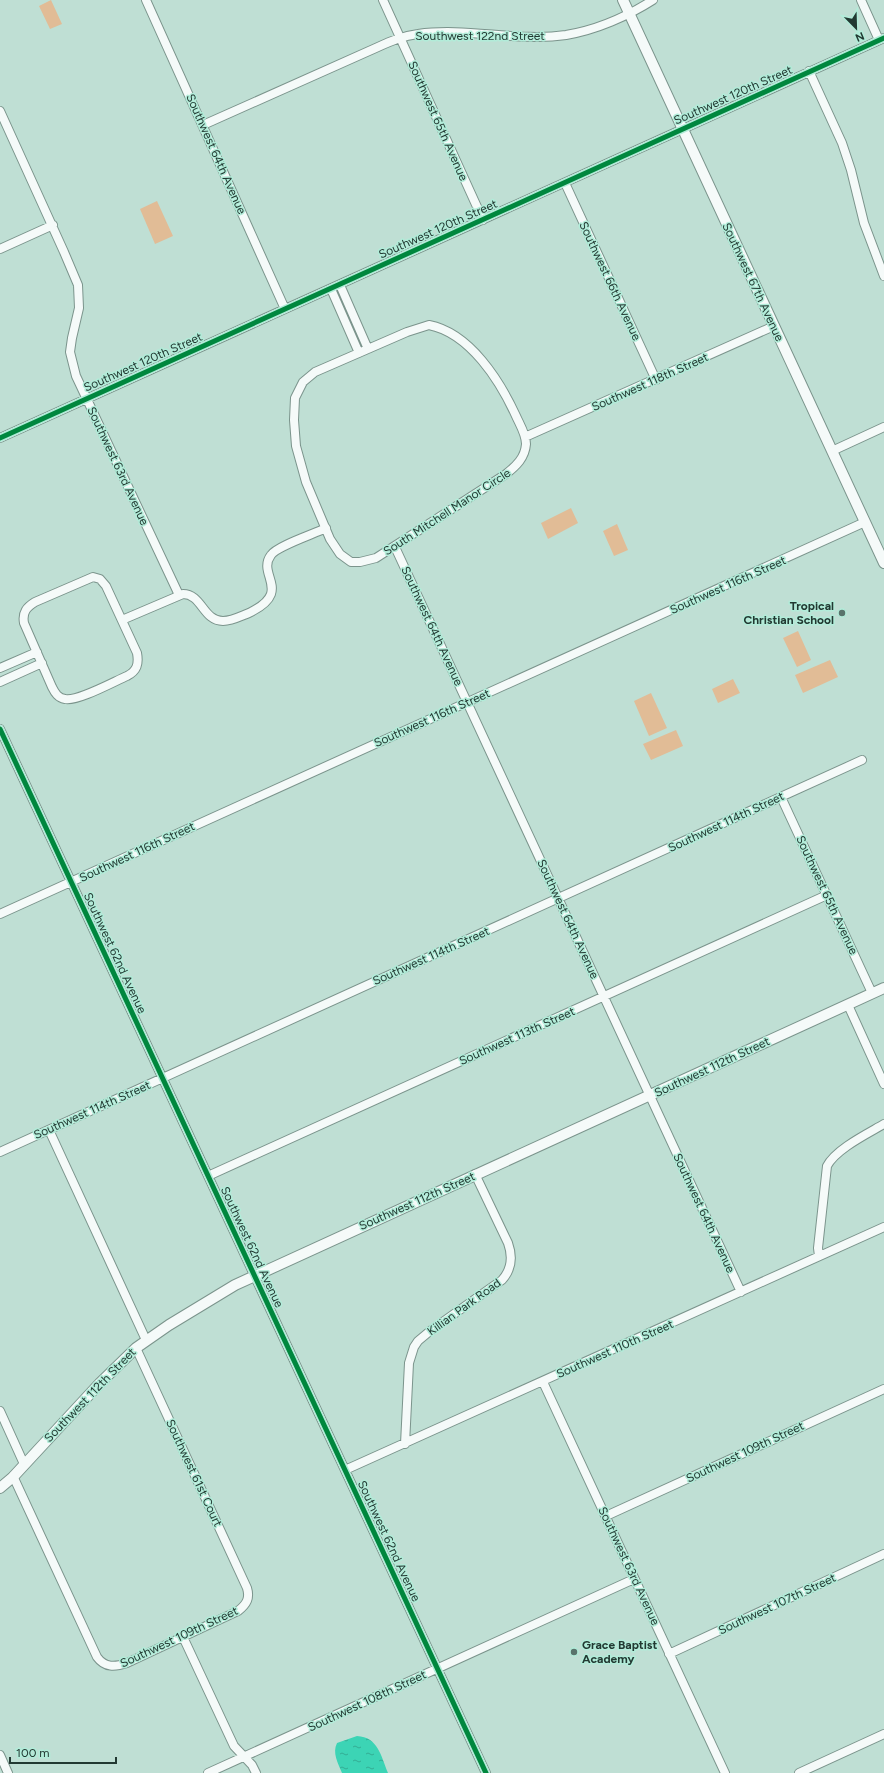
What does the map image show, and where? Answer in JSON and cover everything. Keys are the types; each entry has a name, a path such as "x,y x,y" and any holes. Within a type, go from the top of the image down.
{"main road":[{"name":"Southwest 67th Avenue","path":"623,0 884,563"},
{"name":"Southwest 112th Street","path":"0,1488 95,1388 136,1348 212,1298 254,1275 884,988"}],"street":[{"name":"Southwest 64th Avenue","path":"146,0 285,309"},
{"name":"Southwest 65th Avenue","path":"383,0 483,220"},
{"name":"Southwest 122nd Street","path":"203,125 369,50 401,38 418,34 435,33 558,36 585,30 629,13 653,0"},
{"path":"861,0 882,39"},
{"name":"Southwest 120th Street","path":"0,438 882,39"},
{"path":"809,71 842,143 852,174 864,223 884,276"},
{"name":"Southwest 63rd Avenue","path":"0,111 53,225 78,285 79,308 70,352 76,376 179,595"},
{"name":"Southwest 66th Avenue","path":"565,183 656,380"},
{"path":"0,249 53,225"},
{"path":"340,285 368,349"},
{"path":"331,289 359,353"},
{"name":"South Mitchell Manor Circle","path":"429,325 446,332 469,348 496,379 525,437 524,452 516,467 395,547 369,561 351,562 340,554 326,528 306,482 294,434 295,398 303,382 308,377 368,349 420,327 429,325"},
{"name":"Southwest 118th Street","path":"525,437 656,380 774,326"},
{"path":"832,451 884,427"},
{"name":"Southwest 116th Street","path":"0,914 865,522"},
{"path":"122,620 183,594 192,595 210,617 218,621 230,620 248,614 264,605 271,595 272,588 268,562 270,556 282,548 326,528"},
{"name":"Southwest 64th Avenue","path":"395,547 741,1292"},
{"path":"98,577 106,586 137,653 137,668 127,676 76,698 64,699 55,692 37,652 24,623 23,618 25,610 35,602 79,582 89,578 98,577"},
{"path":"0,668 37,652"},
{"path":"0,682 42,663"},
{"name":"Southwest 62nd Avenue","path":"0,729 486,1773"},
{"name":"Southwest 114th Street","path":"0,1152 862,760"},
{"name":"Southwest 65th Avenue","path":"781,796 872,993"},
{"name":"Southwest 113th Street","path":"208,1176 826,895"},
{"path":"848,1005 884,1084"},
{"path":"819,1256 818,1248 827,1166 830,1161 841,1151 884,1124"},
{"path":"49,1130 146,1340"},
{"name":"Killian Park Road","path":"405,1444 409,1363 414,1347 418,1341 430,1331 502,1280 507,1275 511,1266 511,1254 508,1243 475,1174"},
{"name":"Southwest 110th Street","path":"345,1470 884,1227"},
{"name":"Southwest 61st Court","path":"136,1348 247,1588 248,1600"},
{"name":"Southwest 63rd Avenue","path":"543,1382 725,1773"},
{"name":"Southwest 109th Street","path":"606,1516 884,1389"},
{"path":"0,1411 24,1464"},
{"name":"Southwest 109th Street","path":"13,1476 97,1657 106,1665 120,1665 183,1637 238,1610 245,1605 248,1600"},
{"name":"Southwest 107th Street","path":"670,1654 884,1554"},
{"name":"Southwest 108th Street","path":"208,1773 634,1579"},
{"path":"183,1637 234,1746 252,1765 256,1773"},
{"path":"799,1773 884,1734"},
{"path":"0,1755 8,1773"}],"shaded area":[{"path":"51,0 62,24 50,29 39,6"},
{"path":"157,201 173,236 155,244 140,209"},
{"path":"571,508 578,523 548,539 541,523"},
{"path":"617,524 628,550 614,556 603,531"},
{"path":"798,631 811,660 797,667 783,638"},
{"path":"830,660 838,677 803,693 795,675"},
{"path":"733,679 740,693 718,703 712,689"},
{"path":"651,693 667,728 649,736 634,701"},
{"path":"676,730 683,746 651,760 643,744"}],"water":[{"path":"357,1736 370,1740 378,1748 388,1773 342,1773 335,1754 337,1743"}],"cycle path":[{"path":"0,438 884,38"},
{"path":"0,729 486,1773"}],"place":[{"name":"Tropical Christian School","path":"842,613"},
{"name":"Grace Baptist Academy","path":"574,1652"}]}
